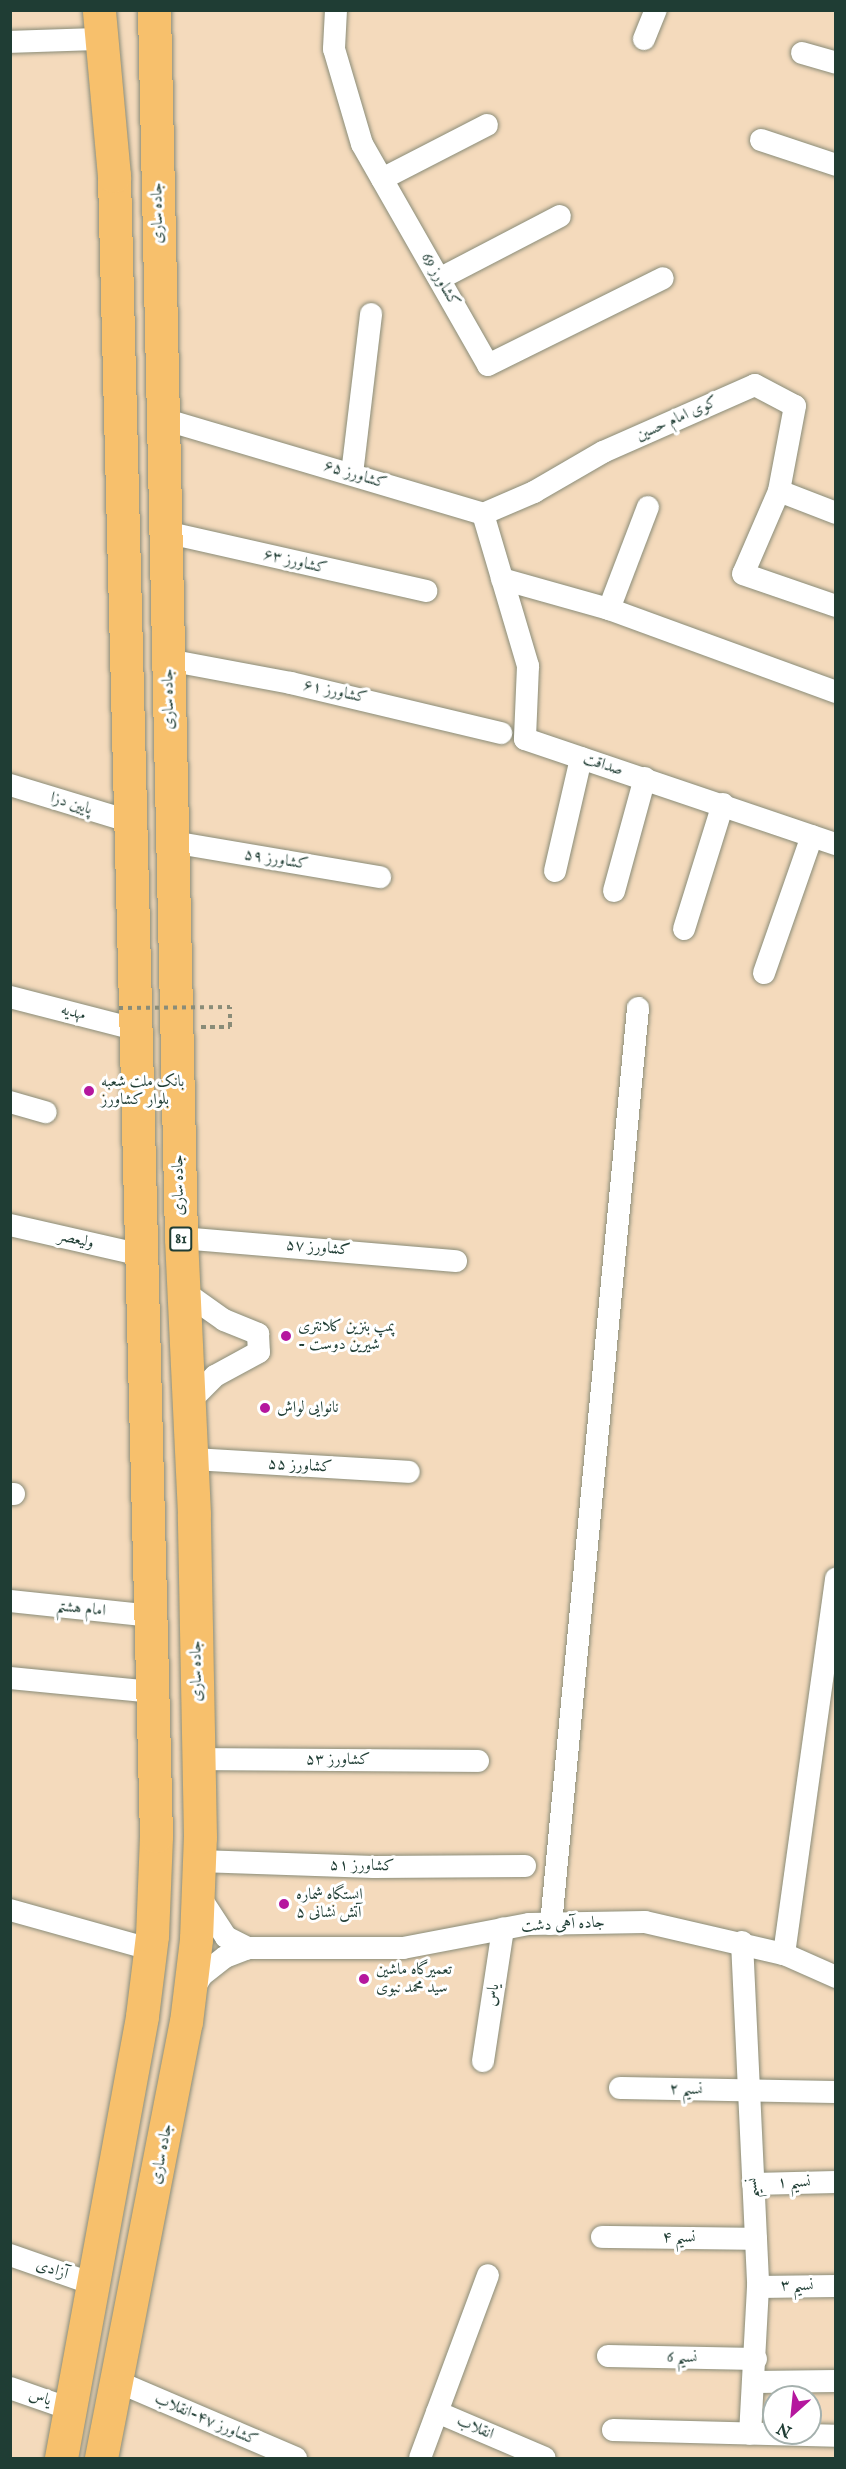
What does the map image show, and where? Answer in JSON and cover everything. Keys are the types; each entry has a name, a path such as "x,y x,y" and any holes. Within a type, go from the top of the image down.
{"highway":[{"name":"جاده ساری","path":"101,2458 171,2110 189,1998 198,1877 199,1759 192,1459 180,1238 163,419 151,16"},
{"path":"61,2458 128,2101 150,1949 156,1836 142,1255 127,1019 132,822 114,176 104,31"}],"street":[{"name":"کشاورز 69","path":"336,10 334,49 362,144 441,278 488,365 663,278"},
{"path":"644,39 656,10"},
{"path":"10,42 104,31"},
{"path":"802,52 836,63"},
{"path":"382,179 487,125"},
{"path":"761,140 836,165"},
{"path":"441,278 560,216"},
{"path":"352,474 371,314"},
{"name":"کوی امام حسین","path":"483,514 534,492 603,452 755,385 795,406 779,491"},
{"name":"کشاورز ۶۵","path":"163,419 483,514"},
{"path":"836,513 779,491 743,574 836,606"},
{"path":"609,609 648,507"},
{"path":"483,514 502,579 609,609 836,692"},
{"name":"کشاورز ۶۳","path":"165,532 426,591"},
{"name":"صداقت","path":"502,579 528,666 525,739 836,844"},
{"name":"کشاورز ۶۱","path":"168,660 371,700 501,733"},
{"path":"555,871 581,758"},
{"path":"614,891 645,778"},
{"name":"پایین دزا","path":"10,785 132,822"},
{"path":"684,929 723,804"},
{"path":"764,974 812,836"},
{"name":"کشاورز ۵۹","path":"172,842 380,877"},
{"name":"مهدیه","path":"10,997 127,1019"},
{"path":"551,1924 638,1008"},
{"path":"10,1102 46,1112"},
{"name":"ولیعصر","path":"10,1225 142,1255"},
{"name":"کشاورز ۵۷","path":"180,1238 456,1261"},
{"path":"183,1291 224,1320 258,1334 259,1352 215,1376 189,1402"},
{"name":"کشاورز ۵۵","path":"192,1459 409,1472"},
{"path":"784,1954 836,1579"},
{"name":"امام هشتم","path":"10,1601 152,1616"},
{"path":"10,1678 154,1692"},
{"name":"کشاورز ۵۳","path":"199,1759 478,1761"},
{"name":"کشاورز ۵۱","path":"198,1877 374,1868 525,1866"},
{"path":"198,1877 226,1936 248,1948"},
{"path":"10,1910 150,1949"},
{"name":"جاده آهی دشت","path":"248,1948 403,1948 503,1929 551,1924 645,1922 742,1942 784,1954 836,1977"},
{"name":"یاس","path":"483,2061 503,1929"},
{"name":"نسیم","path":"742,1942 751,2091 758,2287 755,2382 750,2434"},
{"path":"189,1998 202,1975 225,1957 248,1948"},
{"name":"نسیم ۲","path":"620,2088 836,2092"},
{"name":"نسیم ۱","path":"753,2184 836,2182"},
{"name":"نسیم ۴","path":"602,2238 756,2240"},
{"name":"آزادی","path":"10,2255 93,2284"},
{"path":"420,2458 488,2275"},
{"name":"نسیم ۳","path":"758,2287 836,2286"},
{"name":"نسیم 6","path":"608,2356 756,2359"},
{"name":"کشاورز ۴۷-انقلاب","path":"116,2381 296,2458"},
{"path":"755,2382 836,2381"},
{"name":"یاس","path":"10,2388 70,2409"},
{"name":"انقلاب","path":"437,2412 545,2458"},
{"path":"613,2430 836,2436"}],"path":[{"path":"127,1019 230,1007 230,1027"}],"place":[{"name":"بانک ملت شعبه بلوار کشاورز","path":"89,1091"},
{"name":"پمپ بنزین کلانتری - شیرین دوست","path":"286,1336"},
{"name":"نانوایی لواش","path":"265,1408"},
{"name":"ایستگاه شماره ۵ آتش نشانی","path":"284,1904"},
{"name":"تعمیرگاه ماشین سید محمد نبوی","path":"364,1979"}]}
